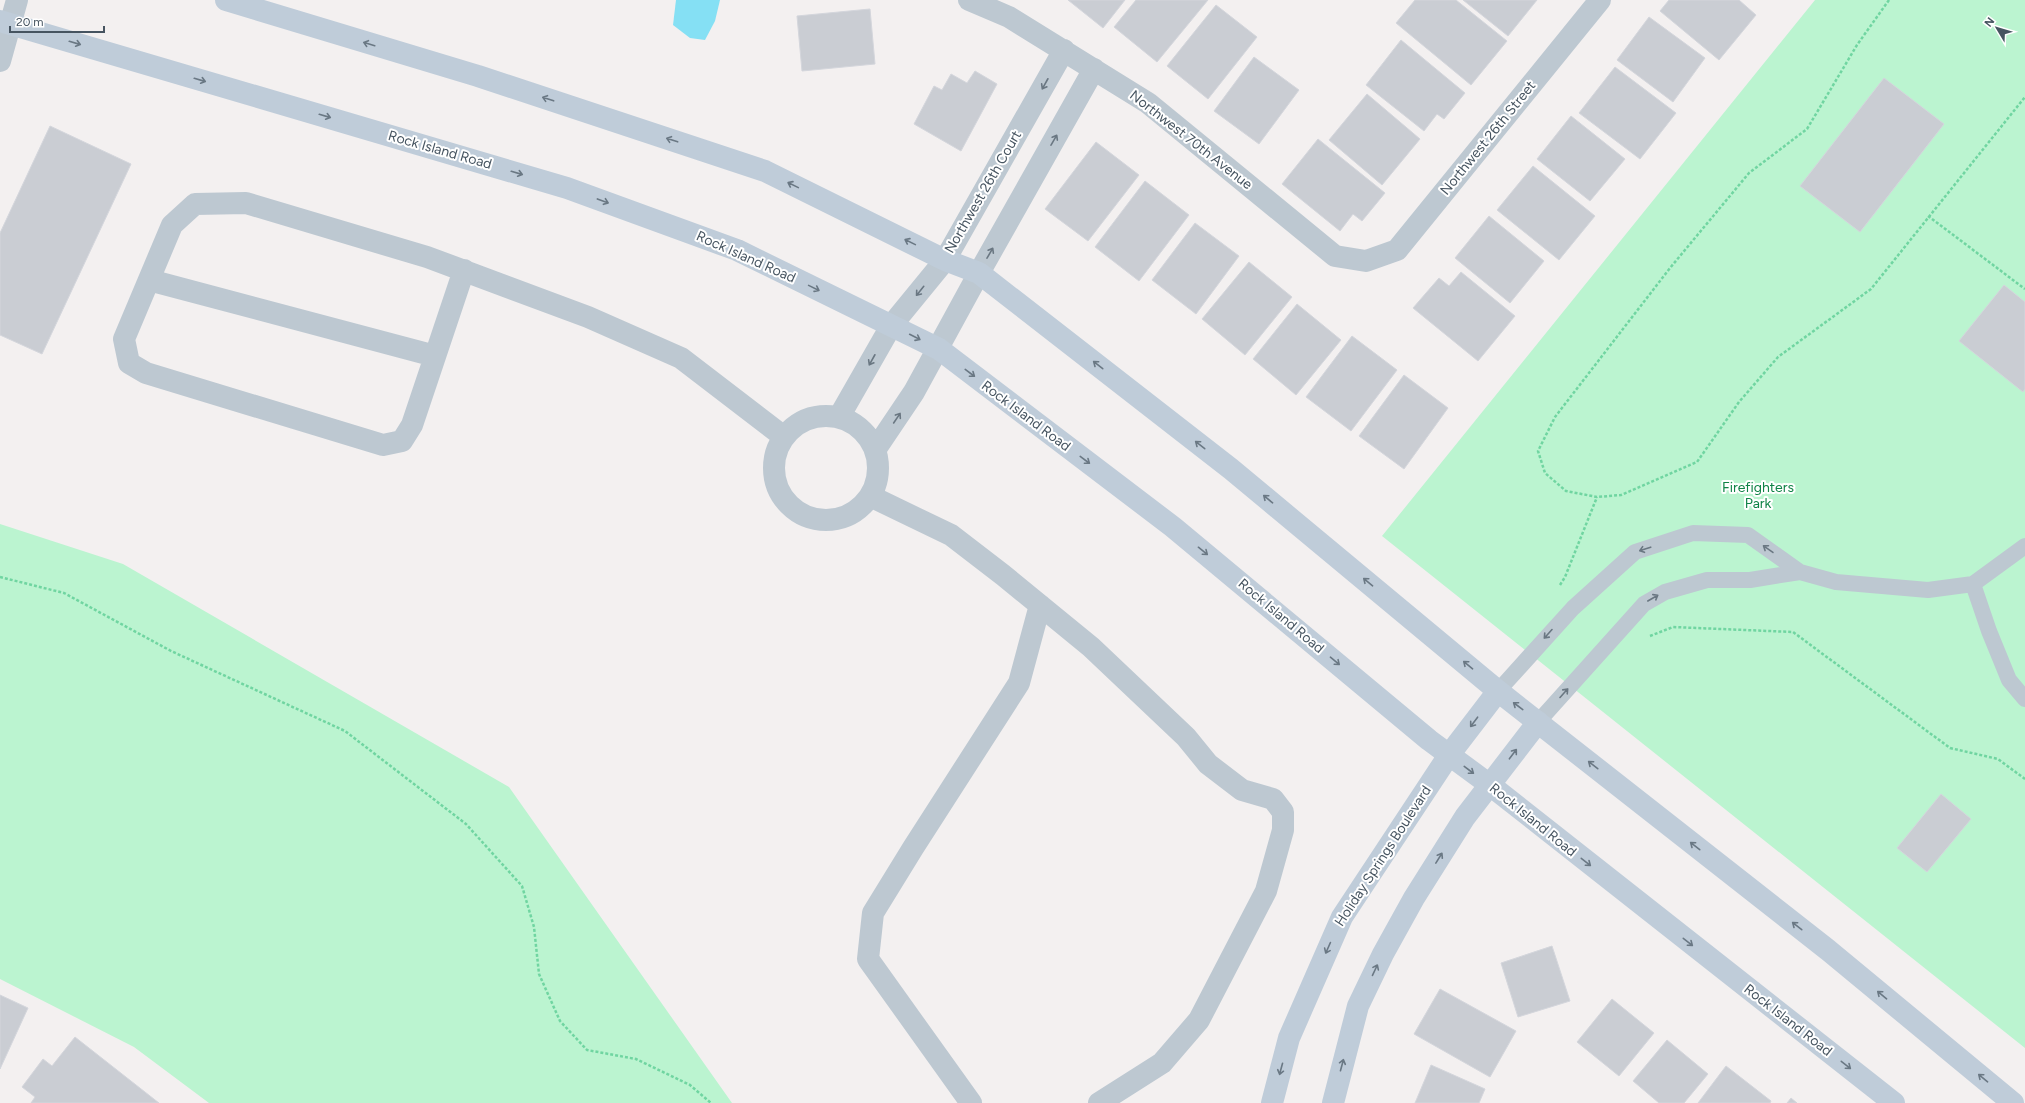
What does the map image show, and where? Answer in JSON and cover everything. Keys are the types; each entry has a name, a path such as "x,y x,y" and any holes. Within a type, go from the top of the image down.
{"main road":[{"path":"226,0 478,76 766,171 945,260 979,273 1231,469 1498,691 1828,950 2013,1103"},
{"name":"Rock Island Road","path":"6,22 567,188 738,250 938,349 1173,527 1429,740 1490,785 1894,1103"},
{"name":"Holiday Springs Boulevard","path":"1272,1103 1289,1038 1342,916 1449,755 1498,691"},
{"path":"1333,1103 1358,1006 1382,954 1414,898 1465,817 1538,722"}],"street":[{"path":"0,61 6,22 17,0"},
{"name":"Northwest 70th Avenue","path":"969,0 1009,17 1148,103 1335,256 1366,261"},
{"name":"Northwest 26th Street","path":"1366,261 1397,250 1600,0"},
{"name":"Northwest 26th Court","path":"839,417 892,326 945,260 1064,50"},
{"path":"876,450 914,392 1094,69"},
{"path":"464,270 412,425 402,441 383,445 146,373 130,363 124,339 172,225 196,204 246,203 427,257 464,270 588,317 681,358 784,437"},
{"path":"149,280 435,356"},
{"path":"824,416 839,417 855,424 867,436 876,450 878,466 876,481 870,496 856,510 836,519 816,519 796,511 782,496 775,477 775,456 784,437 795,426 809,419 824,416"},
{"path":"870,496 951,535 1091,647 1186,738 1208,764 1242,790 1273,798 1283,812 1283,830 1266,891 1200,1020 1162,1063 1099,1103"},
{"path":"971,1103 868,959 873,913 1019,683 1040,605"}],"lane":[{"path":"1498,691 1573,608 1635,552 1693,533 1748,535 1800,572 1836,582 1928,590 1973,584 2025,546"},
{"path":"1538,722 1644,604 1665,592 1707,580 1750,580 1800,572"},
{"path":"1973,584 1989,631 2009,680 2025,699"}],"path":[{"path":"1890,0 1857,45 1807,129 1749,173 1670,268 1555,417 1538,451 1545,473 1566,491 1597,497 1621,495 1697,462 1739,402 1778,357 1871,289 2025,96"},
{"path":"1928,216 2025,289"},
{"path":"1556,590 1565,577 1597,497"},
{"path":"0,577 64,593 171,651 252,686 345,731 466,824 522,886 534,927 539,974 560,1021 587,1050 636,1060 690,1085 712,1103"},
{"path":"1646,638 1673,627 1793,632 1950,748 1998,759 2025,779"}],"green space":[{"name":"Firefighters Park","path":"1815,0 2025,0 2025,1048 1382,536"},
{"path":"0,524 123,564 509,787 732,1103 209,1103 134,1047 0,979"}],"water":[{"path":"676,0 720,0 715,21 705,40 690,38 673,25"}],"building":[{"path":"1068,0 1125,0 1103,28"},
{"path":"1136,0 1208,0 1157,62 1114,27"},
{"path":"1415,0 1456,0 1507,41 1471,85 1396,23"},
{"path":"1463,0 1537,0 1508,36"},
{"path":"1669,0 1739,0 1756,15 1719,60 1660,11"},
{"path":"1216,5 1257,37 1208,99 1167,66"},
{"path":"870,9 875,64 802,71 797,16"},
{"path":"1649,17 1705,58 1673,102 1617,60"},
{"path":"1401,40 1465,93 1444,119 1437,114 1424,131 1366,85"},
{"path":"1254,57 1299,90 1259,144 1214,111"},
{"path":"1615,67 1676,113 1640,159 1579,113"},
{"path":"975,71 997,84 961,151 914,124 934,86 942,90 951,74 967,83"},
{"path":"1884,78 1944,124 1860,232 1800,186"},
{"path":"1367,94 1420,139 1382,185 1329,140"},
{"path":"1571,116 1625,159 1590,201 1537,159"},
{"path":"50,126 131,164 42,354 0,335 0,233"},
{"path":"1318,139 1385,193 1362,221 1353,214 1340,231 1282,184"},
{"path":"1096,142 1139,175 1088,241 1045,209"},
{"path":"1533,166 1595,216 1559,260 1497,210"},
{"path":"1145,181 1189,215 1139,281 1095,247"},
{"path":"1489,216 1544,261 1510,303 1455,258"},
{"path":"1195,223 1239,256 1196,314 1152,280"},
{"path":"1249,262 1292,297 1245,355 1202,319"},
{"path":"1461,272 1515,316 1478,361 1413,308 1439,278 1449,286"},
{"path":"2004,285 2025,302 2025,389 2023,392 1959,341"},
{"path":"1297,304 1341,340 1296,395 1253,359"},
{"path":"1352,336 1397,370 1351,431 1306,397"},
{"path":"1404,375 1448,408 1404,469 1359,436"},
{"path":"1941,794 1971,819 1927,872 1897,848"},
{"path":"1552,946 1570,1001 1518,1017 1501,963"},
{"path":"1440,989 1516,1031 1490,1077 1414,1034"},
{"path":"0,995 28,1008 0,1069"},
{"path":"1612,999 1654,1033 1619,1076 1577,1042"},
{"path":"75,1037 159,1103 31,1103 35,1097 22,1087 43,1059 52,1066"},
{"path":"1667,1040 1708,1074 1684,1103 1659,1103 1633,1081"},
{"path":"1431,1065 1485,1089 1479,1103 1415,1103"},
{"path":"1726,1066 1771,1101 1770,1103 1698,1103"},
{"path":"1791,1098 1797,1103 1787,1103"}]}
